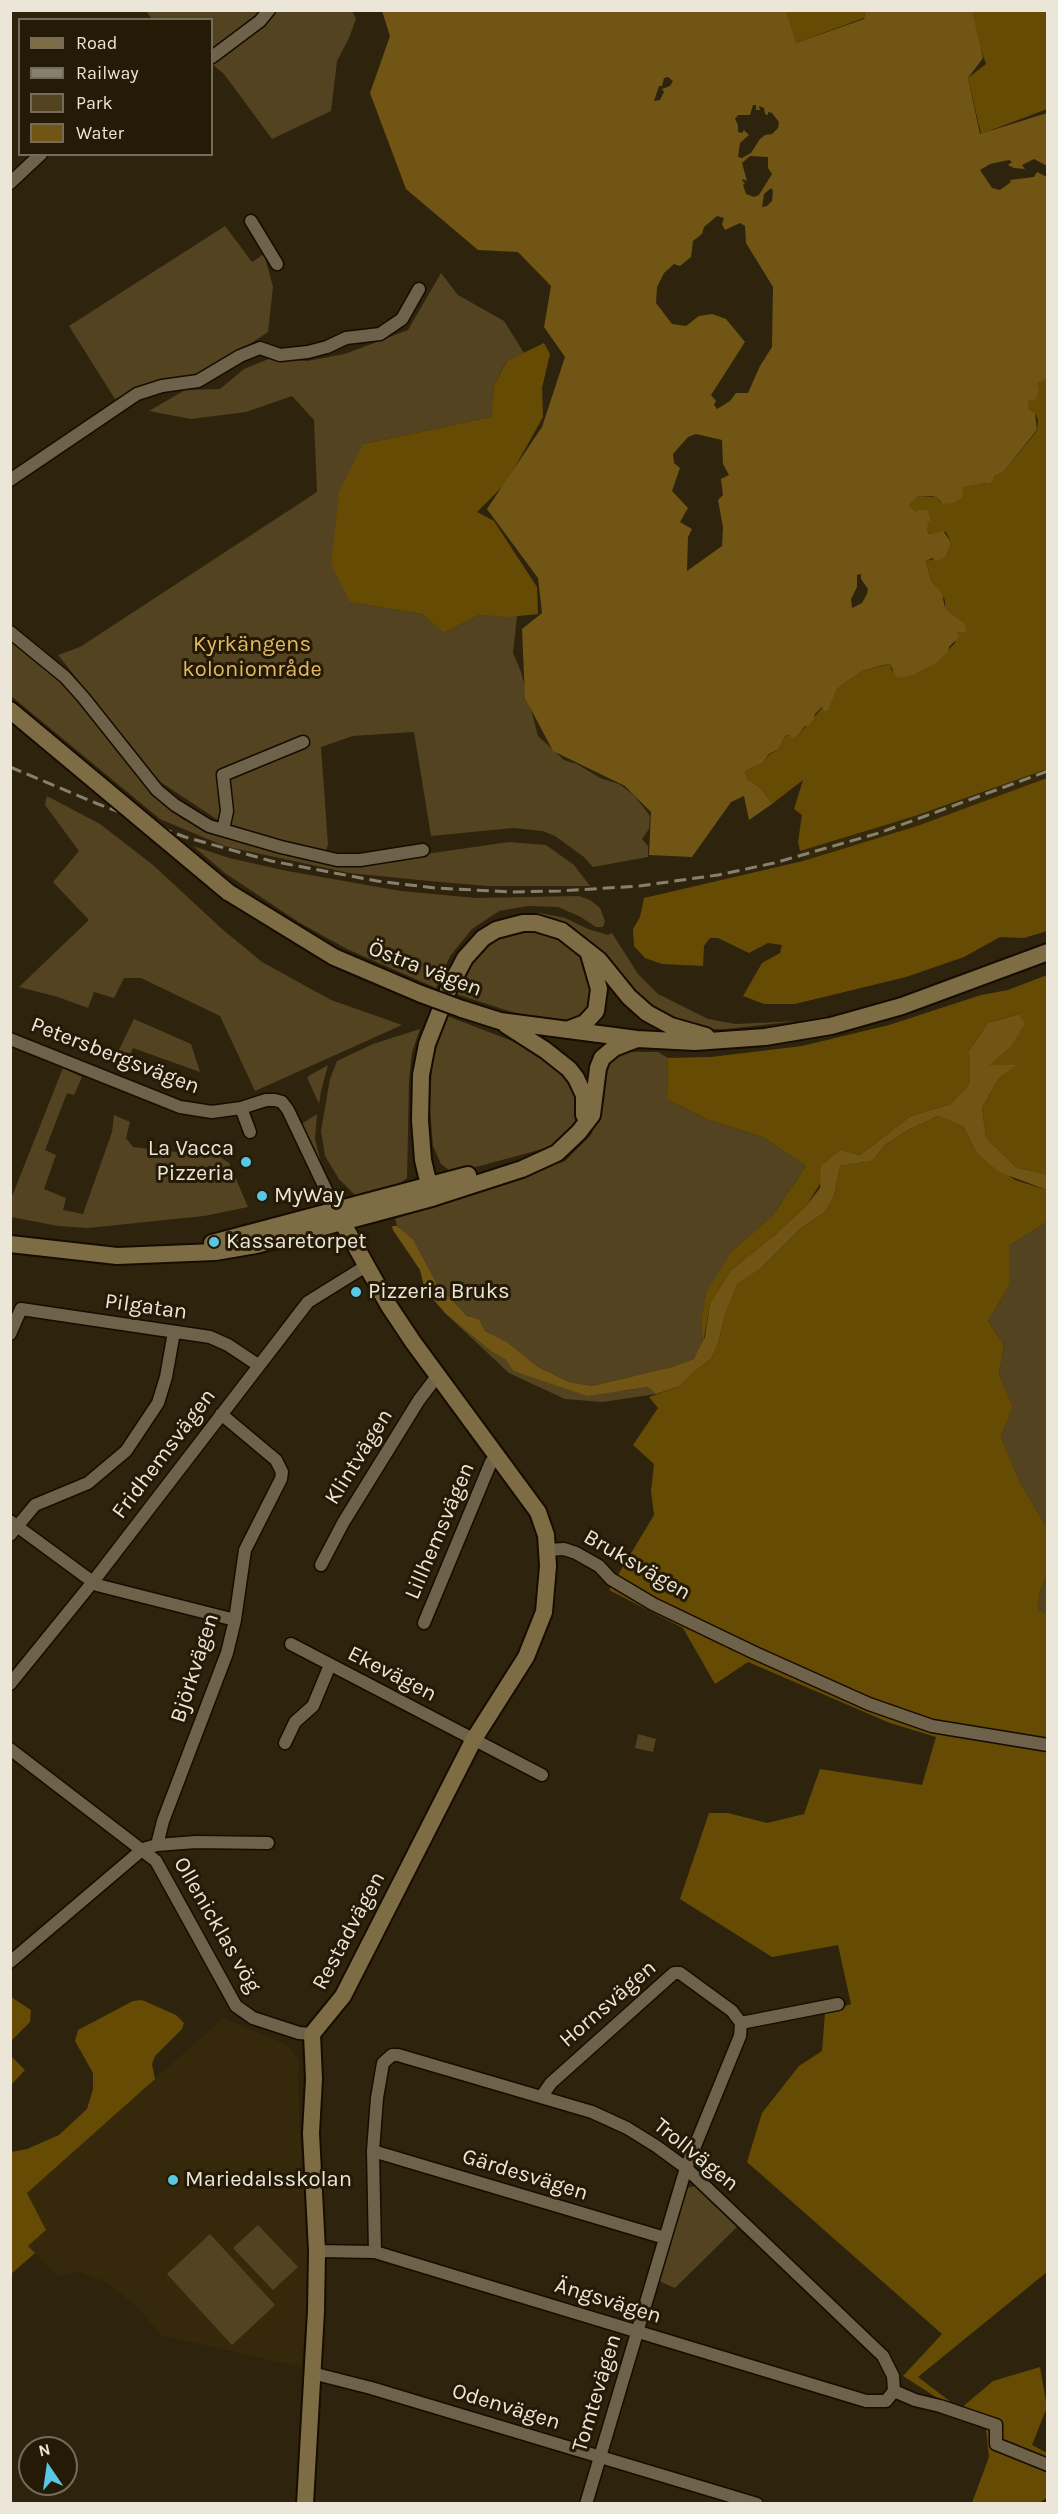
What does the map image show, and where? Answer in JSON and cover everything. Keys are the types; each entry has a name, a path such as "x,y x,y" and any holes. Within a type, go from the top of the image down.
{"street":[{"path":"213,56 260,21 269,10"},
{"path":"10,183 39,156"},
{"path":"251,221 277,264"},
{"path":"10,480 136,394 162,386 198,381 240,356 260,348 280,355 308,352 327,347 346,338 380,333 402,319 419,289"},
{"path":"10,632 65,677 157,790 209,826 281,847 337,860 360,860 423,850"},
{"name":"Östra vägen","path":"10,710 228,891 334,957 422,994 500,1021 637,1039 695,1042 765,1037 831,1026 902,1006 1047,952"},
{"path":"223,830 227,812 223,775 300,743"},
{"path":"430,1191 423,1160 420,1120 421,1075 427,1044 449,988 465,958 473,947 489,934 523,923 536,923 562,931 599,960 629,997 647,1013 671,1026 721,1040"},
{"path":"563,1030 585,1023 596,1011 599,989 588,951"},
{"path":"500,1021 563,1063 576,1078 584,1095 584,1126"},
{"name":"Petersbergsvägen","path":"10,1039 180,1107 203,1112 242,1108 275,1100 282,1102 339,1216"},
{"path":"10,1244 117,1256 195,1252 213,1242 339,1216 543,1160 567,1146 592,1115 598,1068 602,1058 614,1048 637,1039"},
{"path":"242,1108 250,1132"},
{"name":"Bruksvägen","path":"339,1216 407,1333 538,1512 548,1550 564,1549 576,1552 598,1566 611,1579 653,1604 869,1704 932,1726 1047,1745"},
{"name":"Fridhemsvägen","path":"10,1684 92,1582 308,1302 366,1266"},
{"path":"10,1334 16,1311"},
{"name":"Pilgatan","path":"16,1311 219,1340 258,1365"},
{"path":"174,1332 166,1377 158,1403 126,1451 100,1476 88,1484 35,1505 13,1528 92,1582 108,1590 235,1620"},
{"name":"Klintvägen","path":"321,1565 343,1523 419,1400 438,1375"},
{"name":"Björkvägen","path":"157,1845 163,1821 227,1653 235,1620 245,1550 281,1479 282,1472 276,1460 221,1414"},
{"name":"Lillhemsvägen","path":"424,1623 491,1462 497,1457"},
{"name":"Restadvägen","path":"312,2034 343,1996 474,1739 515,1676 538,1632 547,1593 548,1550"},
{"name":"Ekevägen","path":"291,1644 542,1775"},
{"path":"285,1743 298,1718 313,1706 330,1665"},
{"name":"Ollenicklas vög","path":"10,1749 142,1849 161,1868 224,1988 236,2006 252,2018 300,2033 312,2034"},
{"path":"10,1962 142,1849 157,1845 196,1842 268,1843"},
{"name":"Hornsvägen","path":"542,2097 551,2083 674,1973 680,1973 732,2011 741,2023"},
{"path":"741,2023 838,2004"},
{"name":"Tomtevägen","path":"586,2504 686,2168 740,2036 741,2023"},
{"path":"304,2504 317,2251 311,2133 314,2079 312,2034"},
{"name":"Trollvägen","path":"373,2151 380,2072 386,2058 398,2055 592,2112 656,2146 686,2168 883,2356 893,2376 894,2391"},
{"path":"373,2151 375,2252"},
{"name":"Gärdesvägen","path":"373,2151 665,2238"},
{"name":"Ängsvägen","path":"317,2251 375,2252 866,2401 885,2402 894,2391"},
{"name":"Odenvägen","path":"312,2373 371,2388 757,2504"},
{"path":"894,2391 915,2400 996,2425 996,2444 1047,2465"}],"shaded area":[{"path":"967,10 1047,11 1047,109 981,134 968,78 986,64"},
{"path":"762,11 865,11 864,18 796,43"},
{"path":"544,343 550,354 542,388 543,417 506,483 477,512 494,521 537,587 538,614 509,617 479,615 444,633 422,614 350,602 331,564 339,492 363,444 491,417 494,386 507,361"},
{"path":"1047,378 1047,769 915,816 800,851 798,842 802,815 794,809 803,780 772,804 761,788 747,779 745,771 763,763 769,755 779,749 785,736 799,734 823,707 828,710 837,689 862,671 890,664 892,671 944,654 955,643 956,632 963,622 945,608 945,600 931,581 926,561 946,556 951,544 949,538 946,532 931,534 927,530 927,510 919,510 916,514 909,505 919,496 936,497 941,503 962,487 987,483 990,485 995,476 1004,471 1037,431 1038,420 1035,413 1028,408 1028,401 1037,384"},
{"path":"1047,769 1047,778 917,826 803,861 800,851 915,816"},
{"path":"1047,778 1047,931 1024,938 1000,937 964,957 906,977 795,1004 764,1004 743,996 762,963 780,953 782,945 768,943 749,953 718,938 710,938 704,946 703,966 662,964 645,958 634,946 633,929 640,917 644,898 803,861 917,826"},
{"path":"1047,975 1047,1174 1017,1168 986,1138 982,1108 999,1078 1016,1065 989,1066 1010,1048 1018,1014 988,1023 969,1051 970,1083 951,1104 911,1116 860,1155 841,1150 807,1205 776,1234 731,1270 710,1303 703,1344 701,1321 707,1291 733,1250 773,1215 806,1166 763,1137 709,1120 667,1099 668,1058 711,1057 802,1046 889,1025 981,995 1008,990"},
{"path":"938,1116 963,1126 976,1152 1015,1180 1047,1190 1047,1222 1009,1246 1009,1286 988,1321 1004,1345 999,1374 1013,1406 1001,1437 1020,1482 1047,1528 1047,1574 1039,1595 1038,1609 1048,1616 1047,2272 918,2377 960,2409 993,2381 1040,2367 1047,2407 1032,2445 1047,2453 1048,2497 1039,2503 972,2503 989,2457 986,2429 903,2376 942,2334 747,2162 762,2113 799,2066 822,2051 825,2013 851,2004 838,1945 772,1957 680,1899 709,1813 728,1813 767,1823 804,1814 820,1769 922,1785 936,1737 890,1723 748,1662 715,1684 683,1628 609,1590 654,1515 651,1491 654,1464 633,1445 658,1408 649,1397 680,1386 711,1359 718,1344 736,1284 760,1269 801,1228 825,1212 834,1196 840,1166 872,1161 886,1144 908,1130"},
{"path":"11,1997 31,2010 30,2022 11,2041"},
{"path":"142,2000 176,2015 184,2023 182,2029 155,2056 152,2064 155,2079 27,2193 46,2230 28,2246 35,2253 11,2274 11,2152 27,2149 59,2135 87,2109 93,2089 93,2073 75,2041 78,2030 133,2001"},
{"name":"Mariedalsskolan","path":"223,2018 287,2045 298,2059 300,2137 309,2251 307,2311 301,2367 161,2335 137,2306 104,2281 80,2272 57,2276 28,2246 46,2230 27,2193"},
{"path":"11,2056 25,2070 11,2085"}],"green space":[{"path":"146,11 256,11 268,20 277,11 352,11 356,19 337,61 331,111 272,139 224,74 213,65 213,18 151,18"},
{"path":"225,226 252,262 264,254 273,287 268,332 227,359 208,375 170,378 115,399 69,326"},
{"name":"Kyrkängens koloniområde","path":"441,273 458,295 504,321 524,353 506,362 494,386 491,417 363,444 350,602 422,614 444,633 479,615 517,616 513,653 521,672 538,736 564,760 577,764 600,778 619,784 634,795 650,816 649,829 642,839 648,846 648,857 593,867 584,857 555,836 543,831 513,828 431,836 414,732 353,736 321,747 328,845 326,850 230,828 159,781 58,655 80,647 317,492 314,420 292,396 246,412 191,419 149,411 185,390 220,389 244,369 271,358 307,361 345,354 408,330"},
{"path":"10,640 76,695 155,797 184,820 249,842 356,864 509,842 546,845 574,865 590,886 488,886 349,873 224,846 160,819 11,696"},
{"path":"47,796 100,824 153,865 222,929 262,962 331,1000 402,1025 255,1091 220,1016 141,978 124,978 114,998 94,992 88,1008 19,987 89,920 53,882 79,851 45,805"},
{"path":"193,846 229,858 287,871 401,891 476,898 579,896 590,900 600,908 605,921 603,927 596,927 581,917 558,907 528,906 499,911 472,929 450,956 436,988 347,949 300,923 225,873"},
{"path":"540,913 565,918 608,935 612,933 638,974 658,994 708,1019 736,1024 798,1021 726,1029 698,1029 660,1016 631,989 599,950 573,927 550,918 525,915 490,926 500,919 520,914"},
{"path":"527,930 551,935 567,943 581,957 589,973 592,1008 571,1024 512,1012 456,994 472,961 489,944 509,932"},
{"path":"447,1016 520,1044 544,1057 575,1086 580,1107 575,1122 565,1137 550,1147 476,1167 449,1170 441,1164 433,1146 430,1109 432,1061"},
{"path":"134,1019 191,1044 200,1072 133,1048 127,1062 115,1058"},
{"path":"420,1029 412,1052 409,1080 407,1178 395,1187 373,1194 355,1195 339,1179 325,1156 321,1131 330,1079 337,1061 373,1044"},
{"path":"620,1052 658,1052 668,1058 667,1099 709,1120 763,1137 806,1166 773,1215 733,1250 701,1321 703,1344 694,1359 672,1367 592,1386 569,1382 538,1367 507,1342 485,1331 479,1319 467,1316 437,1284 413,1239 397,1226 395,1219 565,1161 591,1135 604,1100 607,1068"},
{"path":"328,1065 321,1091 319,1104 307,1077"},
{"path":"63,1068 82,1077 74,1095 67,1093 45,1150 56,1155 44,1189 66,1198 63,1210 83,1214 112,1132 114,1115 130,1122 126,1138 133,1147 220,1157 229,1163 248,1207 204,1216 88,1228 58,1226 11,1217 11,1199"},
{"path":"317,1114 315,1139 322,1167 301,1129 303,1123"},
{"path":"1047,1222 1047,1528 1020,1482 1001,1437 1013,1406 999,1374 1004,1345 988,1321 1009,1286 1009,1246"},
{"path":"446,1314 492,1352 506,1360 513,1371 549,1383 622,1391 648,1387 656,1394 603,1402 565,1399 509,1373"},
{"path":"1047,1574 1047,1616 1038,1609 1039,1595"},
{"path":"638,1734 656,1739 653,1752 635,1748"},
{"path":"695,2186 737,2227 675,2288 661,2282 658,2277 687,2188"},
{"path":"258,2225 298,2267 273,2290 233,2248"},
{"path":"210,2234 275,2305 232,2345 167,2274"}],"water":[{"path":"382,11 786,11 796,43 864,19 865,11 972,11 983,58 968,78 980,134 1047,113 1047,166 1034,159 1022,165 1025,169 1014,168 1008,165 1012,162 1009,160 990,164 980,170 992,188 1000,190 1011,182 1010,180 1034,177 1037,172 1047,177 1048,378 1037,384 1039,389 1036,399 1028,401 1028,408 1035,413 1037,430 1004,471 995,476 990,485 987,483 963,487 962,497 953,503 943,504 936,497 919,496 909,505 916,513 918,510 927,510 931,520 928,522 927,530 930,534 943,531 951,544 946,556 938,561 932,558 926,561 931,581 942,594 945,608 966,627 966,632 956,632 959,637 949,647 948,652 936,663 913,675 897,678 890,664 862,671 837,689 828,711 824,711 822,707 799,734 792,739 789,735 785,736 779,749 769,754 763,763 745,771 747,779 761,788 772,804 749,820 744,796 731,802 692,857 649,855 651,812 625,786 553,751 525,698 522,629 542,613 538,578 487,509 542,427 565,357 544,327 551,286 518,252 478,250 406,189 370,93 390,36","holes":["668,77 673,81 670,86 662,89 664,92 660,100 654,101 664,78","753,105 756,105 756,110 760,110 759,106 764,108 765,114 772,113 779,122 778,128 772,134 765,135 751,153 742,158 738,157 740,143 749,135 744,130 742,133 738,132 735,119 738,115 750,115","750,156 768,157 768,168 772,174 759,195 754,197 746,194 743,185 745,183 742,181 743,179 747,181 742,163","771,188 772,201 762,207 764,194","717,216 724,218 722,224 725,230 740,223 745,226 746,243 773,287 772,347 760,366 748,393 736,393 730,401 717,409 714,405 716,401 711,395 745,342 726,319 712,314 699,316 686,326 672,324 656,303 657,287 664,273 674,264 680,266 691,257 693,241 702,234 704,227","696,434 722,440 723,464 729,475 721,479 723,495 718,500 723,527 722,546 687,571 688,537 692,529 680,522 688,508 672,491 680,468 674,463 673,454 688,437","861,574 861,579 868,589 867,594 862,603 852,608 851,599 857,587 857,575"]},
{"path":"1019,1014 1025,1024 1010,1048 990,1065 1017,1065 999,1078 982,1108 986,1138 1017,1168 1047,1174 1047,1190 999,1172 976,1152 963,1126 938,1116 908,1130 886,1144 872,1161 840,1166 834,1196 825,1212 801,1228 760,1269 737,1284 711,1359 680,1386 656,1394 648,1387 587,1396 513,1371 506,1360 492,1352 446,1314 425,1290 420,1270 393,1230 392,1226 397,1226 413,1239 437,1284 467,1316 479,1319 485,1331 507,1342 538,1367 569,1382 592,1386 672,1367 694,1359 705,1337 710,1303 731,1270 776,1234 807,1205 820,1188 821,1166 841,1150 860,1155 911,1116 951,1104 970,1083 969,1051 988,1023"}],"railway":[{"path":"10,767 185,837 271,861 377,881 435,888 512,892 639,886 718,875 774,863 879,833 1048,771"}],"place":[{"name":"La Vacca Pizzeria","path":"246,1162"},
{"name":"MyWay","path":"262,1196"},
{"name":"Kassaretorpet","path":"214,1242"},
{"name":"Pizzeria Bruks","path":"356,1292"},
{"name":"Mariedalsskolan","path":"173,2180"}]}
